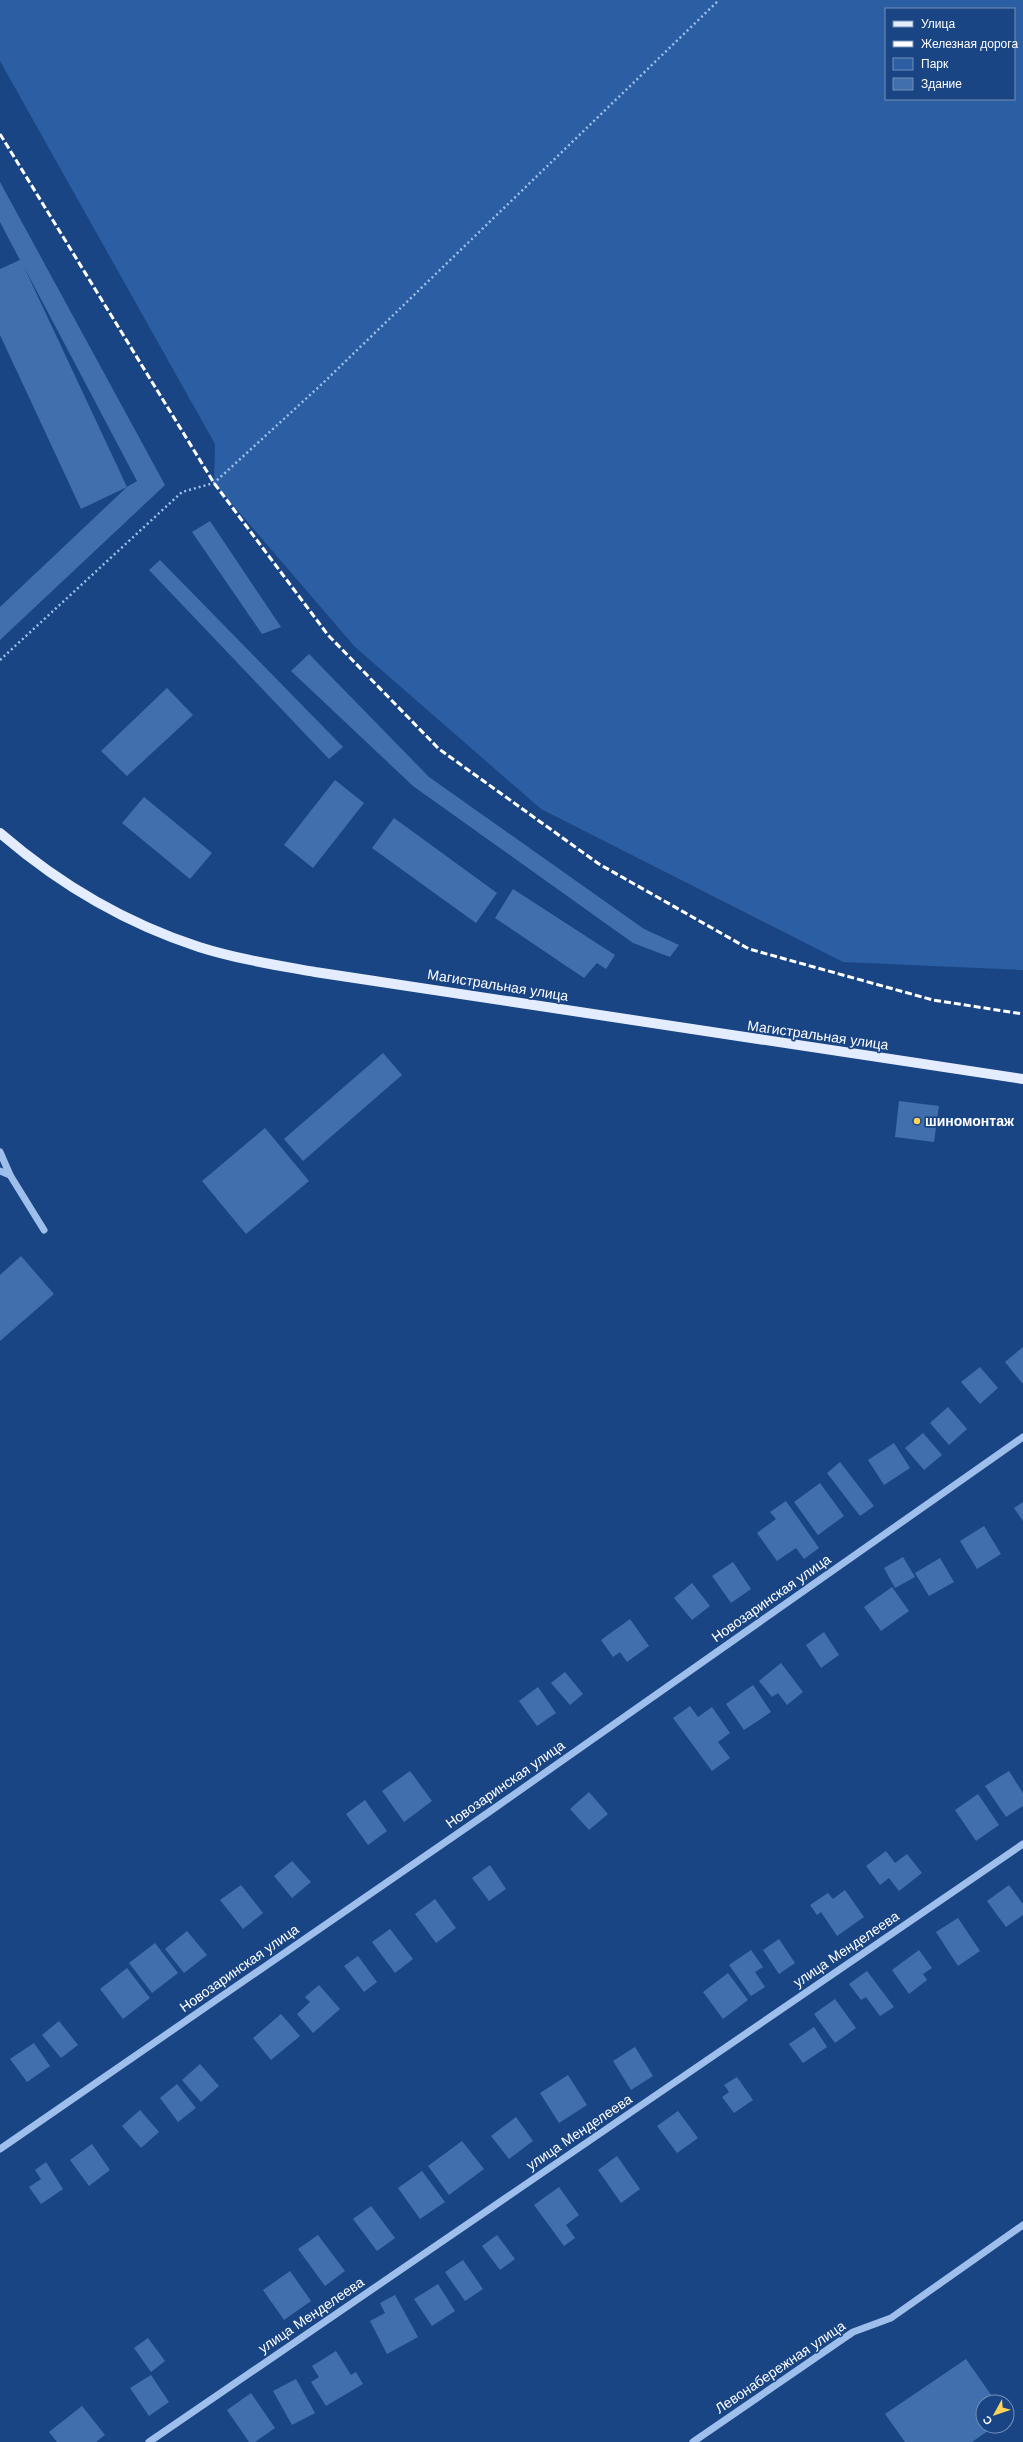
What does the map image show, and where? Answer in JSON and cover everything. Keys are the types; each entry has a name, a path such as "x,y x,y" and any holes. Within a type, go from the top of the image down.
{"main road":[{"name":"Магистральная улица","path":"0,834 61,881 108,910 150,929 192,944 246,959 315,972 743,1038 1023,1079"}],"street":[{"path":"0,1152 10,1175 44,1230"},
{"path":"0,1171 10,1175"},
{"name":"Новозаринская улица","path":"0,2149 489,1812 1023,1437"},
{"name":"улица Менделеева","path":"149,2442 1023,1844"},
{"name":"Левонабережная улица","path":"693,2442 853,2332 891,2318 1023,2225"}],"path":[{"path":"0,660 182,492 214,483 322,384 719,0"}],"green space":[{"path":"0,0 1023,0 1023,970 843,962 541,809 355,647 214,483 215,444 0,61"}],"building":[{"path":"0,182 165,485 0,640 0,607 127,487 81,509 0,335 0,269 20,260 0,222","holes":["24,267 137,481 127,487"]},
{"path":"210,521 281,627 262,634 192,532"},
{"path":"160,560 343,747 329,759 149,570"},
{"path":"309,654 429,777 644,929 679,945 670,957 633,943 413,786 291,671"},
{"path":"167,688 193,715 127,776 101,751"},
{"path":"335,780 364,803 313,868 284,845"},
{"path":"144,797 212,853 190,879 122,823"},
{"path":"394,818 497,893 476,923 372,848"},
{"path":"513,889 615,955 606,969 597,963 584,978 495,918"},
{"path":"383,1053 402,1075 303,1161 284,1139"},
{"name":"шиномонтаж","path":"899,1101 939,1106 934,1142 895,1137"},
{"path":"265,1128 309,1181 246,1234 202,1181"},
{"path":"21,1256 54,1294 0,1341 0,1275"},
{"path":"1023,1347 1023,1384 1005,1362"},
{"path":"980,1367 998,1388 980,1404 961,1382"},
{"path":"948,1407 967,1429 949,1445 930,1423"},
{"path":"923,1433 942,1455 924,1470 905,1448"},
{"path":"894,1443 910,1468 884,1485 868,1460"},
{"path":"840,1462 874,1506 860,1516 827,1473"},
{"path":"820,1483 844,1516 818,1535 794,1502"},
{"path":"786,1501 819,1548 804,1559 796,1548 777,1561 757,1533 776,1519 770,1512"},
{"path":"1023,1502 1023,1521 1014,1508"},
{"path":"984,1526 1001,1554 977,1569 960,1541"},
{"path":"903,1557 915,1577 895,1588 884,1568"},
{"path":"940,1558 954,1582 929,1596 915,1573"},
{"path":"733,1562 751,1589 731,1603 712,1576"},
{"path":"692,1583 710,1606 692,1620 674,1598"},
{"path":"892,1587 909,1611 881,1631 864,1607"},
{"path":"630,1619 649,1646 627,1662 620,1652 613,1657 601,1640"},
{"path":"824,1632 839,1655 821,1668 806,1645"},
{"path":"781,1663 803,1692 787,1705 778,1693 772,1697 759,1681"},
{"path":"565,1672 583,1694 570,1705 551,1683"},
{"path":"753,1685 771,1712 744,1730 726,1704"},
{"path":"538,1687 556,1713 537,1726 519,1701"},
{"path":"690,1706 698,1717 712,1707 730,1733 718,1742 730,1758 712,1771 673,1718"},
{"path":"410,1771 432,1801 404,1822 382,1791"},
{"path":"1009,1771 1023,1793 1023,1806 1006,1817 985,1786"},
{"path":"589,1792 608,1814 589,1830 570,1809"},
{"path":"978,1794 999,1825 976,1841 955,1810"},
{"path":"365,1800 387,1831 368,1845 346,1814"},
{"path":"886,1851 895,1863 907,1854 922,1873 899,1891 889,1878 880,1885 866,1866"},
{"path":"292,1861 311,1882 292,1898 274,1876"},
{"path":"490,1865 506,1889 489,1901 472,1878"},
{"path":"241,1885 263,1913 243,1929 220,1900"},
{"path":"1009,1885 1023,1904 1023,1915 1006,1927 987,1901"},
{"path":"845,1890 864,1917 837,1936 821,1912 817,1915 810,1905 828,1893 833,1899"},
{"path":"435,1899 456,1928 436,1943 415,1914"},
{"path":"958,1918 980,1951 958,1966 936,1932"},
{"path":"390,1929 413,1959 395,1973 372,1942"},
{"path":"187,1931 207,1955 184,1973 165,1949"},
{"path":"779,1939 795,1963 779,1974 763,1950"},
{"path":"155,1943 178,1973 152,1993 129,1963"},
{"path":"751,1950 763,1967 755,1972 765,1987 751,1996 729,1965"},
{"path":"919,1950 932,1968 923,1974 927,1980 909,1994 892,1970"},
{"path":"358,1956 377,1982 364,1992 344,1966"},
{"path":"127,1968 150,1998 123,2019 100,1989"},
{"path":"867,1971 894,2007 880,2016 866,1997 861,2000 849,1984"},
{"path":"728,1973 748,2000 723,2019 703,1992"},
{"path":"319,1985 340,2009 313,2033 297,2014 310,2002 305,1997"},
{"path":"835,1999 856,2028 835,2043 814,2014"},
{"path":"281,2014 300,2036 271,2060 253,2038"},
{"path":"59,2021 78,2045 61,2058 42,2035"},
{"path":"814,2027 827,2047 803,2063 789,2044"},
{"path":"34,2043 50,2066 27,2082 10,2059"},
{"path":"635,2047 653,2076 631,2090 613,2061"},
{"path":"200,2064 219,2086 201,2102 182,2080"},
{"path":"568,2075 587,2105 559,2123 540,2093"},
{"path":"737,2077 753,2100 734,2113 722,2097 729,2092 724,2085"},
{"path":"177,2084 196,2108 178,2122 160,2098"},
{"path":"140,2110 159,2132 141,2148 122,2126"},
{"path":"678,2111 698,2138 677,2153 657,2126"},
{"path":"516,2117 533,2141 509,2159 491,2136"},
{"path":"462,2141 484,2169 449,2195 428,2166"},
{"path":"92,2144 110,2170 89,2186 70,2160"},
{"path":"617,2156 640,2189 621,2203 598,2170"},
{"path":"46,2162 63,2189 41,2204 29,2187 41,2179 35,2170"},
{"path":"422,2171 445,2202 420,2219 398,2188"},
{"path":"559,2187 579,2215 566,2225 575,2238 564,2246 534,2205"},
{"path":"371,2206 395,2238 377,2251 353,2219"},
{"path":"318,2235 345,2271 325,2286 298,2249"},
{"path":"497,2235 515,2259 500,2270 482,2246"},
{"path":"463,2260 483,2289 465,2301 445,2272"},
{"path":"290,2271 311,2301 284,2320 263,2290"},
{"path":"438,2284 455,2311 432,2326 414,2299"},
{"path":"395,2295 418,2337 387,2354 370,2321 385,2313 380,2303"},
{"path":"148,2338 165,2361 151,2372 134,2348"},
{"path":"336,2351 351,2375 356,2372 363,2384 326,2406 311,2382 319,2377 312,2366"},
{"path":"966,2359 990,2394 975,2394 975,2434 984,2434 972,2442 905,2442 885,2414"},
{"path":"151,2375 169,2402 149,2416 130,2388"},
{"path":"296,2379 315,2413 292,2425 273,2391"},
{"path":"251,2393 275,2428 255,2442 249,2442 227,2410"},
{"path":"82,2406 105,2435 96,2442 57,2442 49,2432"}],"railway":[{"path":"0,134 214,483 328,635 439,749 599,864 749,949 933,1000 1023,1014"}],"place":[{"name":"шиномонтаж","path":"917,1121"}]}
